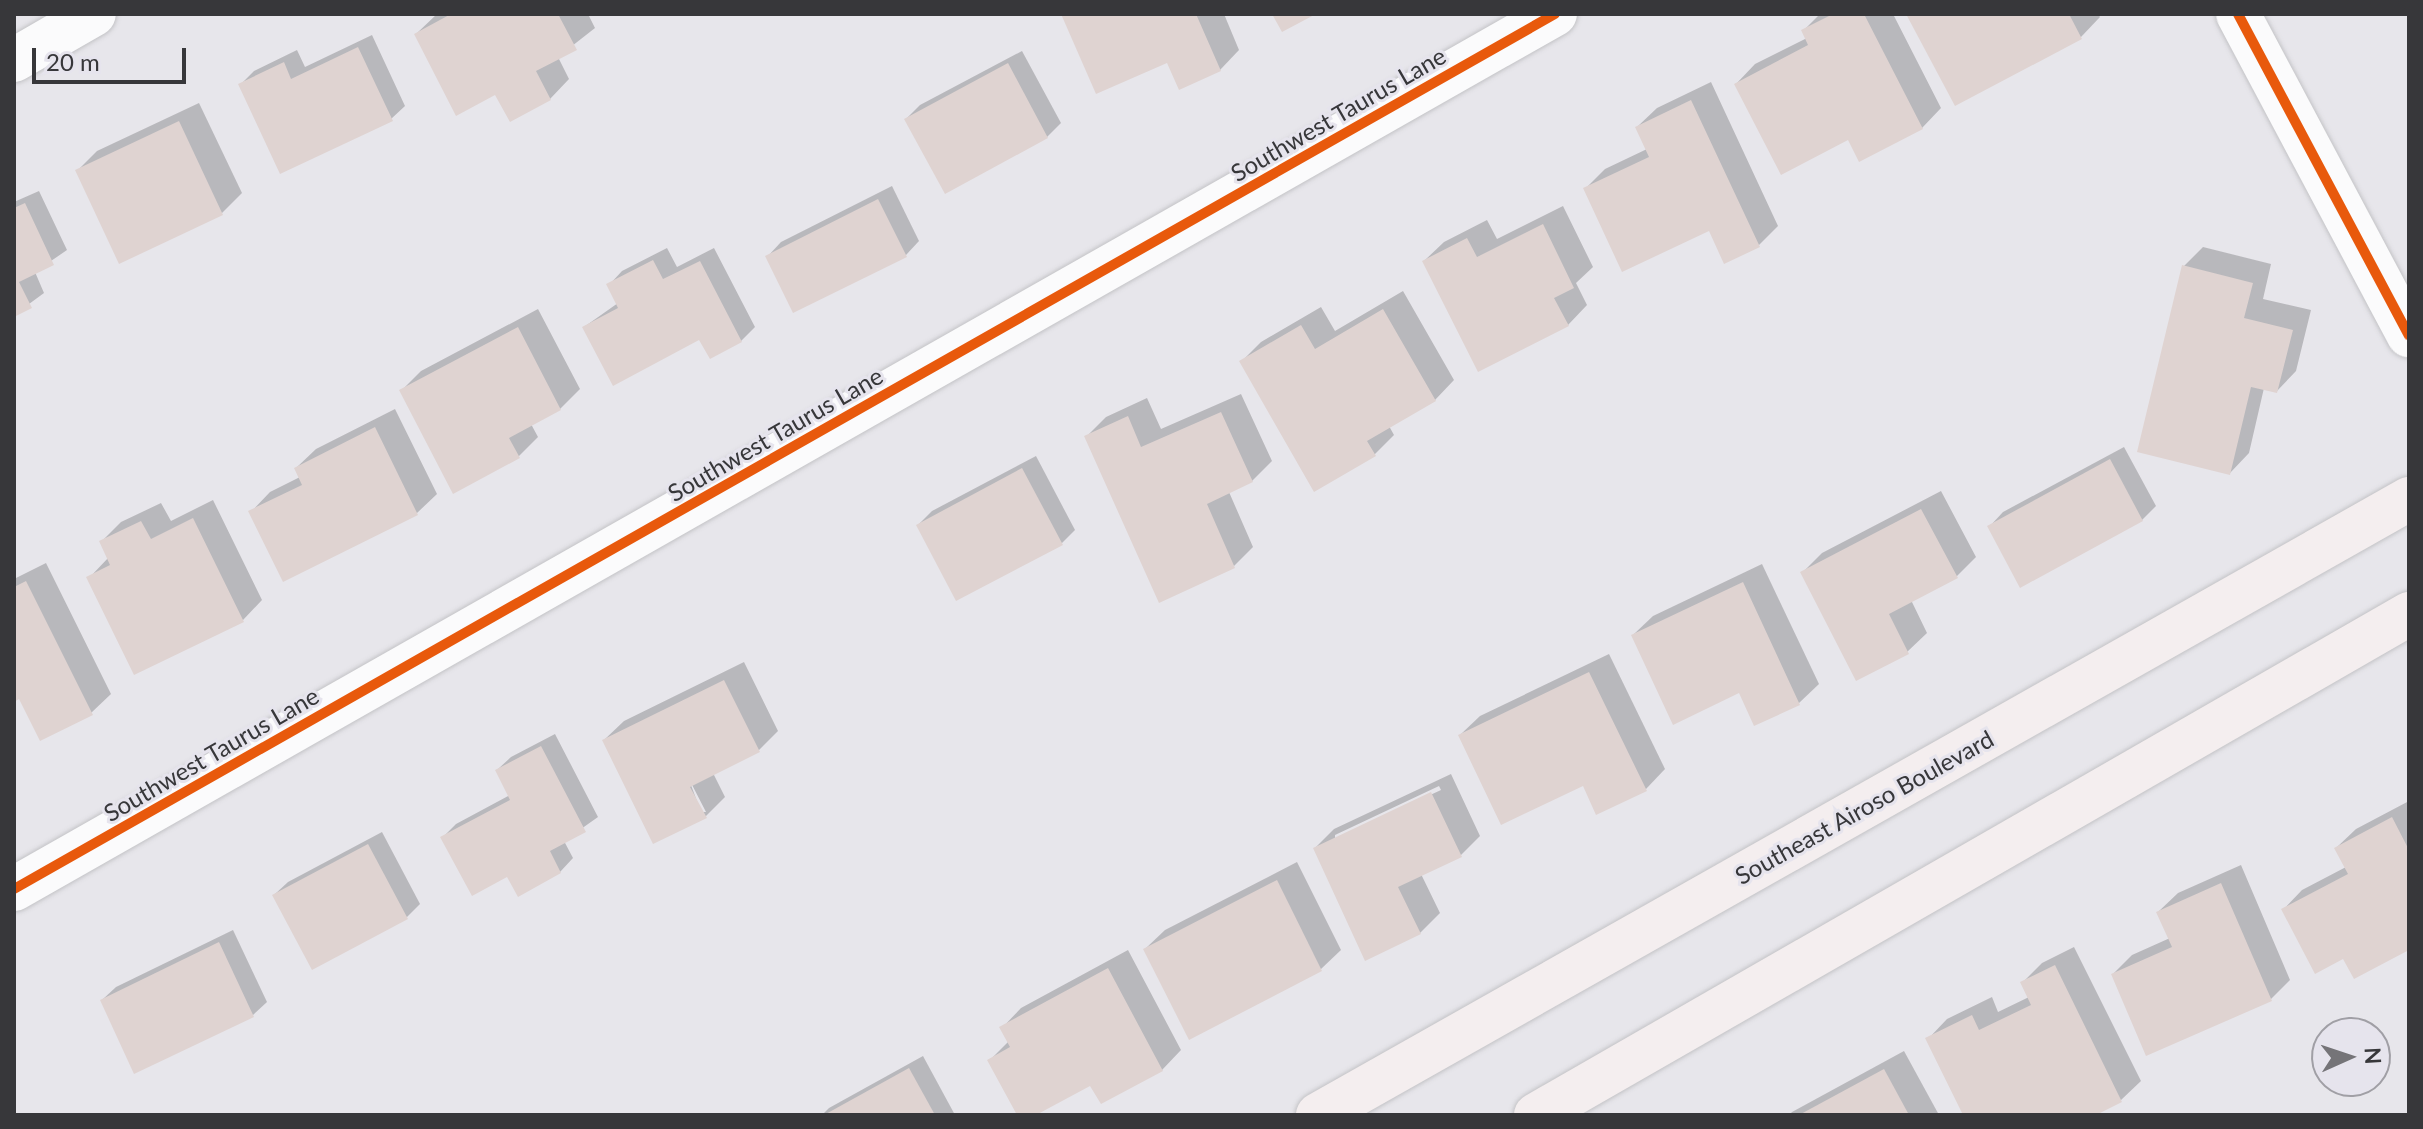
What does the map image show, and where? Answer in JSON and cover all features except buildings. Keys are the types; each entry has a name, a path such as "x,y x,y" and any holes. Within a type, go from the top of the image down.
{"main road":[{"name":"Southeast Airoso Boulevard","path":"1318,1115 2409,499"},
{"path":"1536,1115 2409,614"}],"street":[{"path":"14,60 94,14"},
{"name":"Southwest Taurus Lane","path":"14,889 1555,14"},
{"path":"2238,14 2409,335"}],"cycle path":[{"path":"14,889 1555,14"},
{"path":"2238,14 2409,335"}]}
